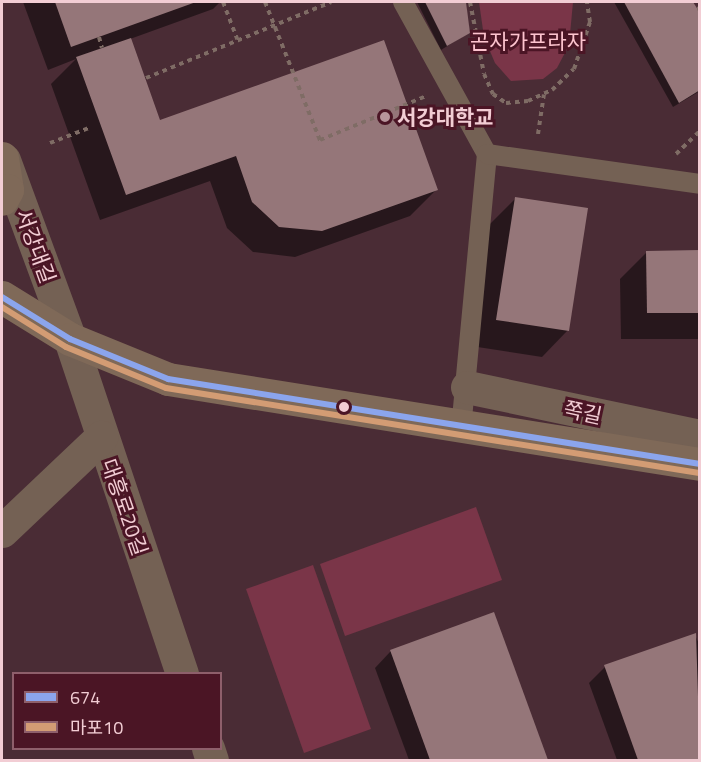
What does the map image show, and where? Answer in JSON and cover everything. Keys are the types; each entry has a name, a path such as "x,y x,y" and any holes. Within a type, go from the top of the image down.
{"main road":[{"path":"2,158 7,190 2,199"},
{"path":"2,297 70,339 168,379 462,428 699,464"}],"street":[{"name":"서강대길","path":"2,153 70,339"},
{"name":"대흥로20길","path":"70,339 181,672"},
{"name":"쪽길","path":"467,387 699,436"},
{"path":"2,531 101,437"}],"lane":[{"path":"403,2 487,154 462,428"},
{"path":"487,154 699,184"}],"path":[{"path":"223,2 237,39"},
{"path":"266,2 320,140 449,87"},
{"path":"146,78 331,2"},
{"path":"471,2 484,74 493,94 506,103 528,101 544,94 574,69 590,22 587,2"},
{"path":"99,37 102,48"},
{"path":"534,160 544,94"},
{"path":"50,143 91,127"}],"green space":[{"name":"곤자가프라자","path":"479,2 573,2 569,45 557,68 543,79 511,81 495,63 484,37"},
{"path":"476,507 502,580 345,636 320,564"},
{"path":"313,565 371,729 304,753 246,589"}],"building":[{"path":"55,2 196,2 71,47"},
{"path":"425,2 466,2 470,33 447,46"},
{"path":"624,2 693,2 700,13 700,90 679,103"},
{"path":"131,38 160,120 384,40 438,190 322,231 279,227 252,202 236,156 126,195 76,57"},
{"path":"515,197 588,208 569,331 496,320"},
{"path":"700,250 700,313 647,313 646,251"},
{"path":"494,612 548,760 430,760 390,650"},
{"path":"696,633 700,760 638,760 604,665"}],"transit line":[{"name":"674","path":"2,297 70,339 168,379 700,464"},
{"name":"마포10","path":"2,307 66,347 166,388 699,473"}],"place":[{"name":"서강대학교","path":"385,117"}]}
